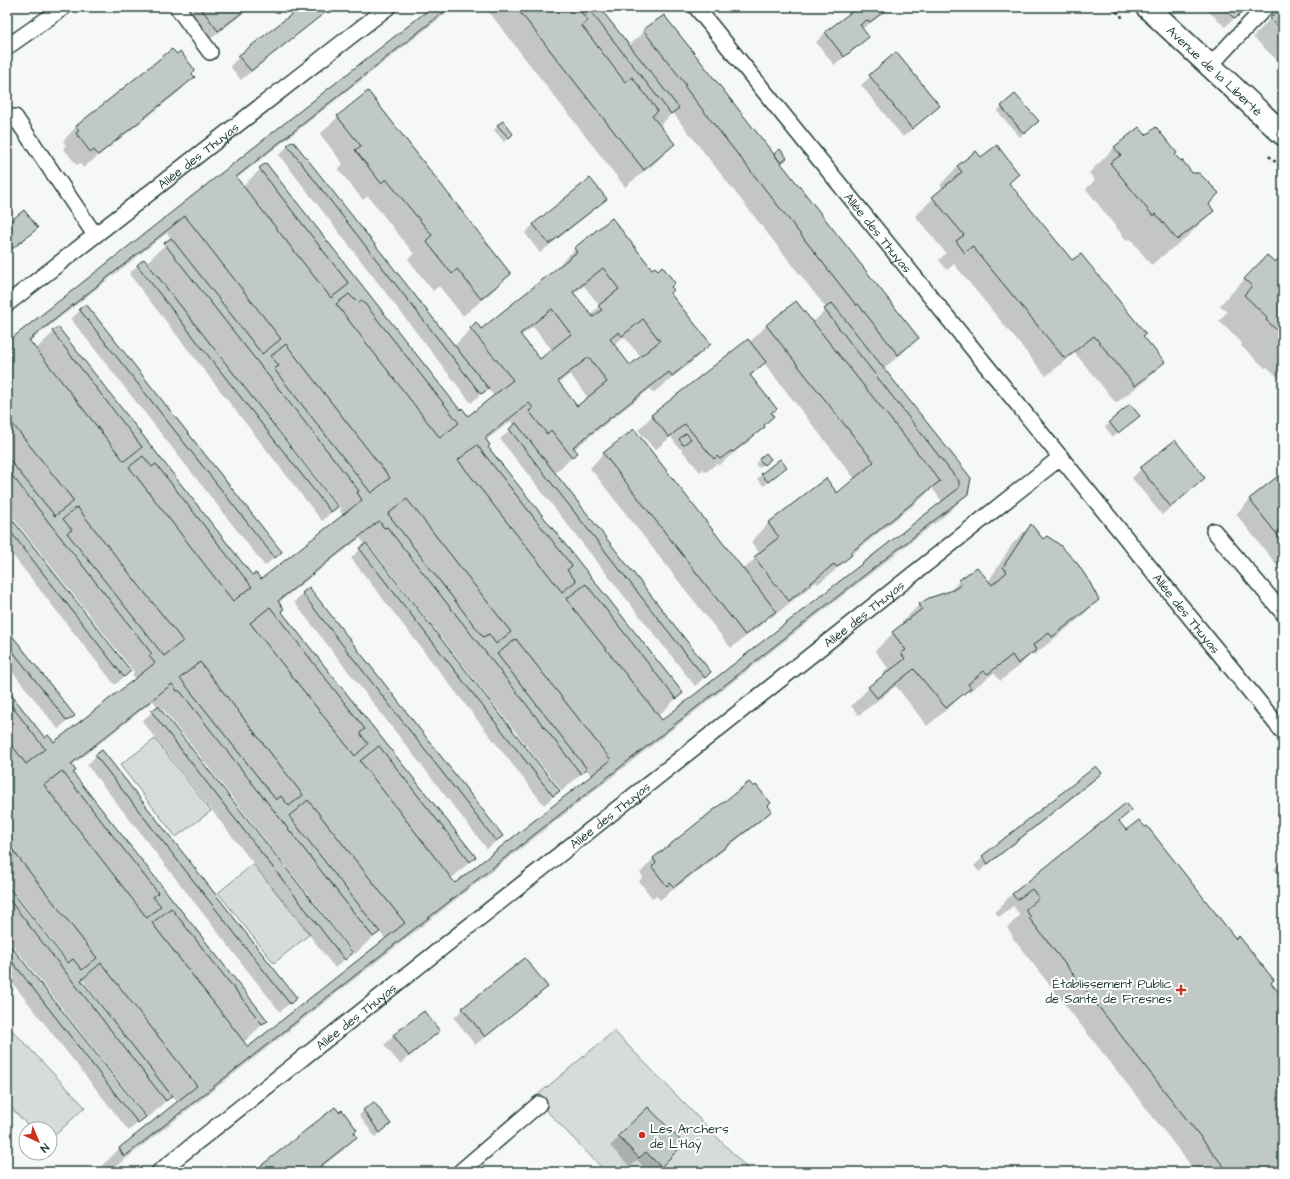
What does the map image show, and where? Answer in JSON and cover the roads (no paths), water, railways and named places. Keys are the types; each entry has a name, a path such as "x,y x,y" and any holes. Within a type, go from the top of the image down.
{"main road":[{"name":"Avenue de la Liberté","path":"1147,7 1283,134"}],"lane":[{"path":"7,48 64,7"},
{"path":"177,7 210,52"},
{"name":"Allée des Thuyas","path":"7,304 388,7"},
{"name":"Allée des Thuyas","path":"696,7 1283,732"},
{"path":"1210,66 1266,7"},
{"path":"15,117 95,235"},
{"name":"Allée des Thuyas","path":"159,1172 1061,457"},
{"path":"1214,531 1283,613"},
{"path":"460,1172 539,1104"}],"place":[{"name":"Établissement Public de Santé de Fresnes","path":"1181,990"},
{"name":"Les Archers de L'Haÿ","path":"642,1135"}]}
